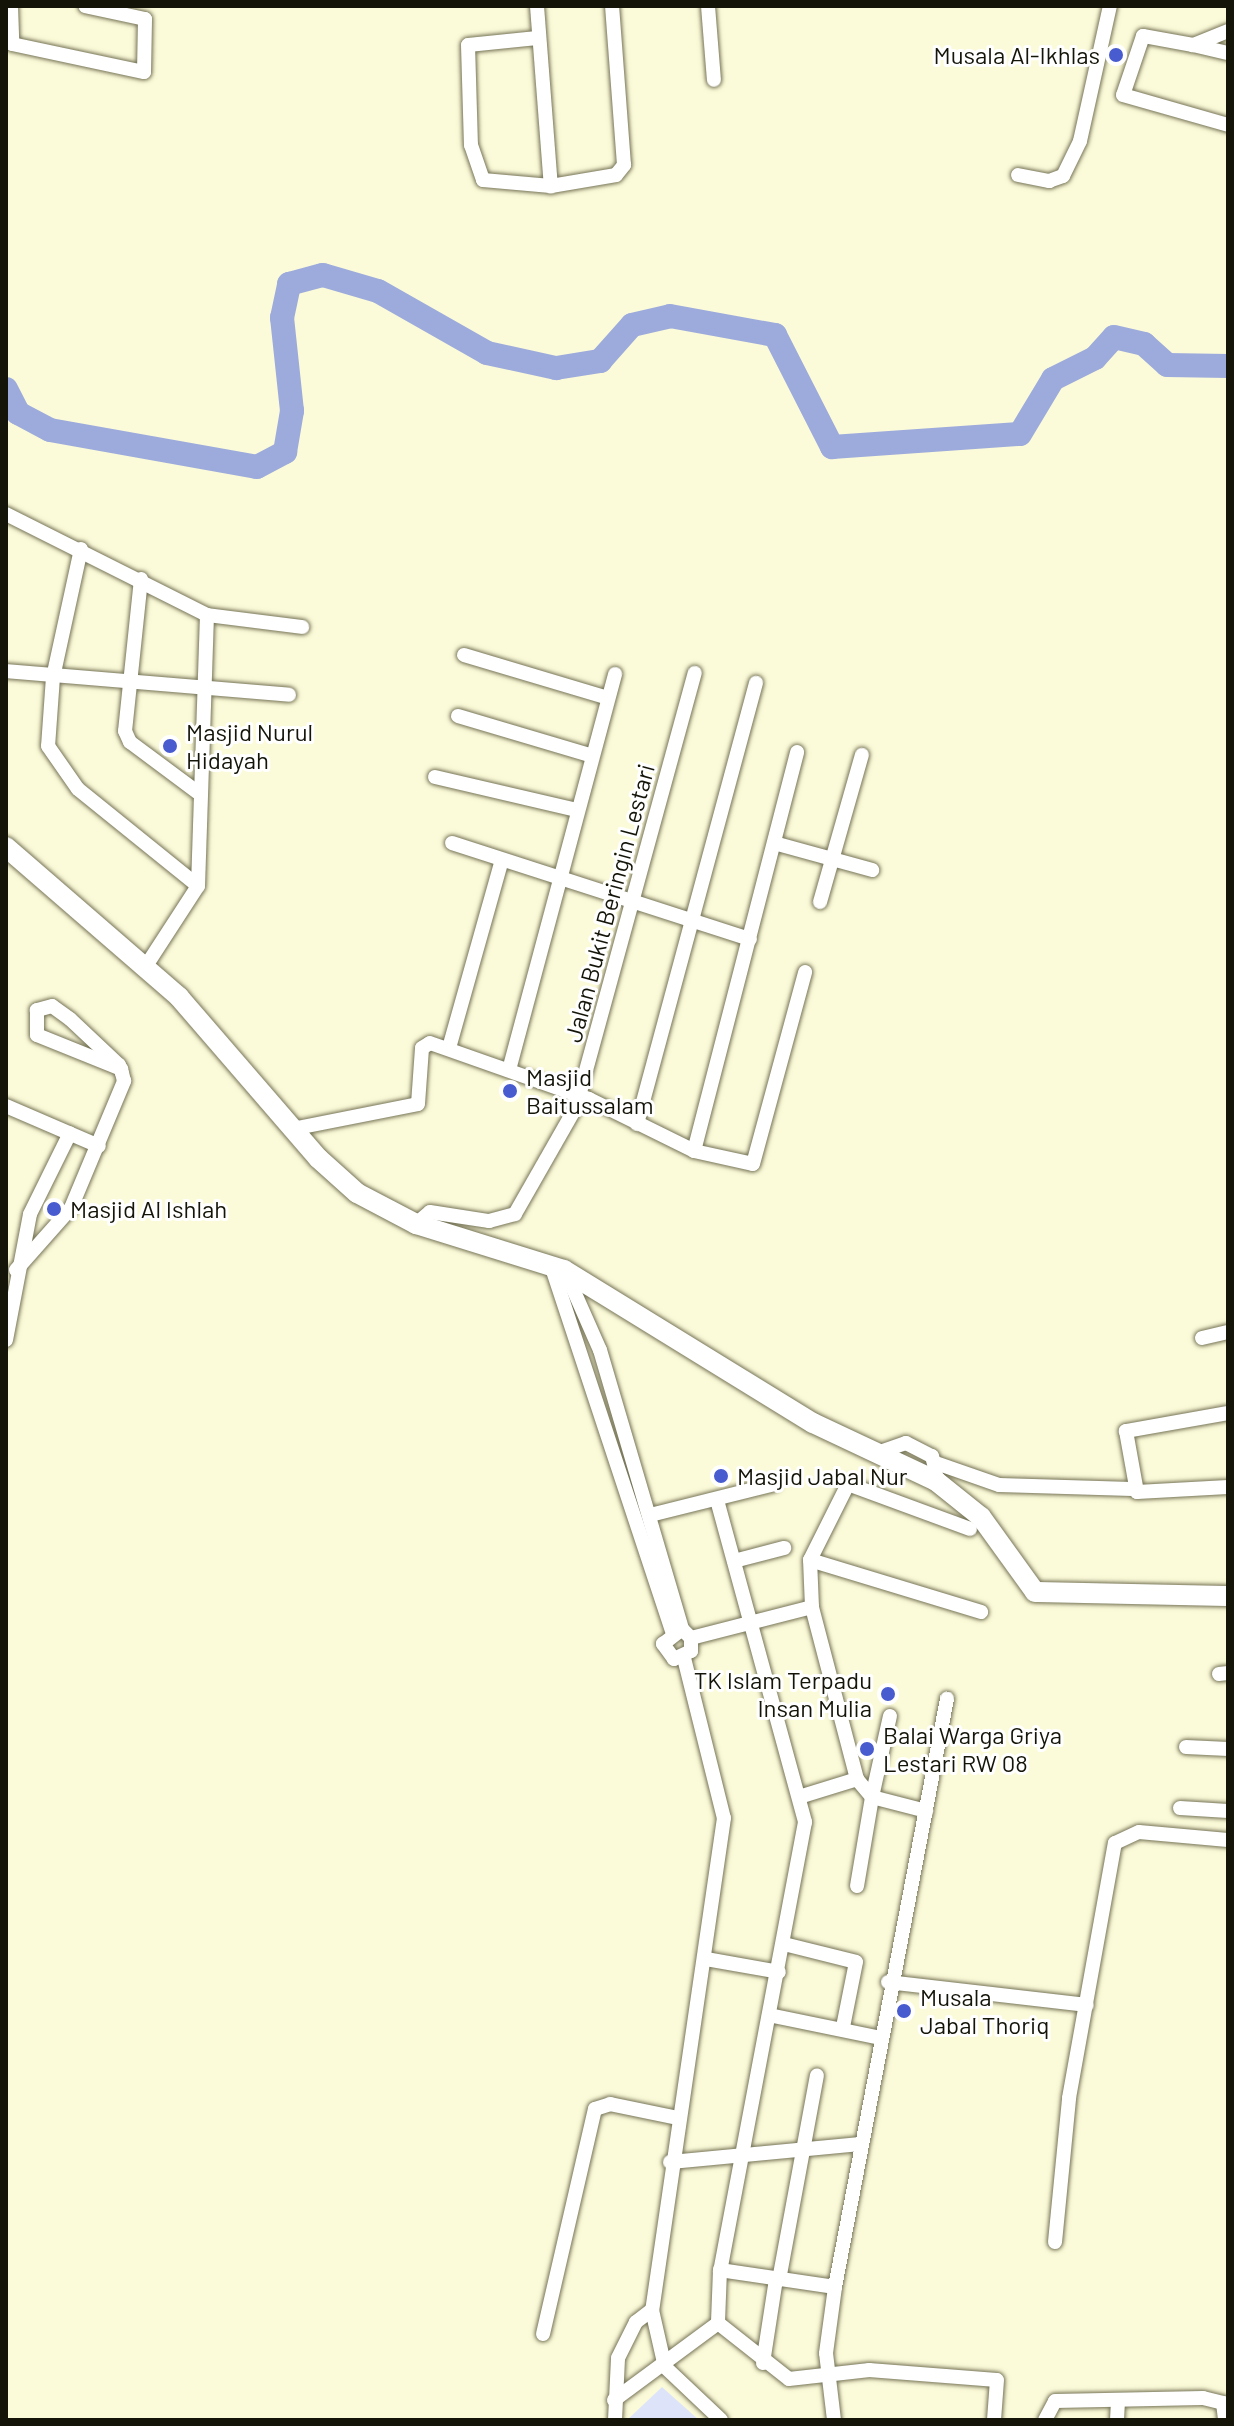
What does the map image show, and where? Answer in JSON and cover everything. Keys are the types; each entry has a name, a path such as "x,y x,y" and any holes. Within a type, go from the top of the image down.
{"street":[{"path":"11,6 12,44 144,72 145,19 85,6"},
{"path":"537,6 537,38 551,186"},
{"path":"537,38 468,45 471,145 483,180 551,186 616,175 624,165 612,6"},
{"path":"708,6 714,80"},
{"path":"1018,175 1049,181 1063,176 1080,141 1110,6"},
{"path":"1193,45 1228,31"},
{"path":"1228,53 1193,45 1139,39 1124,99 1228,125"},
{"path":"7,520 81,549 207,615 302,627"},
{"path":"81,549 53,677 48,746 55,764 198,886"},
{"path":"141,579 126,686 130,742 197,792"},
{"path":"144,969 198,886 200,690 207,615"},
{"path":"464,655 608,698"},
{"path":"6,671 126,686 289,695"},
{"name":"Jalan Bukit Beringin Lestari","path":"416,1224 430,1212 489,1221 515,1214 581,1096 628,902 695,673"},
{"path":"509,1070 590,755 615,674"},
{"path":"637,1124 689,916 756,683"},
{"path":"458,716 590,755"},
{"path":"694,1151 797,752"},
{"path":"820,902 862,755"},
{"path":"435,777 577,810"},
{"path":"452,843 628,902 689,916 750,939"},
{"path":"774,843 872,870"},
{"path":"6,847 144,969 238,1058 357,1193 416,1224 558,1268 850,1443 874,1454 936,1472 999,1485 1132,1489 1228,1487"},
{"path":"449,1048 502,860"},
{"path":"297,1128 418,1104 422,1048 449,1048 581,1096 694,1151 753,1164 759,1155 805,972"},
{"path":"16,1270 67,1215 121,1096 121,1069 52,1006 34,1015 37,1035 121,1069"},
{"path":"6,1106 99,1146"},
{"path":"6,1340 16,1270 34,1202 70,1133"},
{"path":"558,1268 600,1350 650,1515 724,1818 706,1959 670,2162 652,2310 660,2359 721,2420"},
{"path":"558,1268 681,1633"},
{"path":"1202,1338 1228,1332"},
{"path":"1132,1489 1126,1431 1228,1413"},
{"path":"936,1472 981,1517 1035,1592 1228,1596"},
{"path":"650,1515 774,1484"},
{"path":"926,1811 872,1797 857,1779 812,1607 810,1560 848,1484 970,1529"},
{"path":"717,1500 805,1822 779,1972 720,2270 718,2323"},
{"path":"734,1561 784,1548"},
{"path":"810,1560 981,1612"},
{"path":"684,1658 665,1650 681,1633 752,1624 812,1607"},
{"path":"834,2420 826,2375 835,2287 881,2038 888,1982 947,1699"},
{"path":"857,1886 890,1716"},
{"path":"1186,1747 1228,1749"},
{"path":"799,1797 857,1779"},
{"path":"1180,1808 1228,1811"},
{"path":"1055,2242 1069,2098 1115,1843 1139,1832 1228,1840"},
{"path":"784,1944 856,1962 843,2027"},
{"path":"706,1959 779,1972"},
{"path":"888,1982 1087,2005"},
{"path":"769,2015 843,2027 881,2038"},
{"path":"763,2363 817,2075"},
{"path":"543,2334 595,2109 610,2104 678,2118"},
{"path":"670,2162 861,2144"},
{"path":"720,2270 835,2287"},
{"path":"616,2419 614,2400 626,2338 652,2310"},
{"path":"614,2400 660,2359 718,2323"},
{"path":"718,2323 763,2363 804,2382 826,2375 869,2370 997,2380 994,2420"},
{"path":"1045,2420 1051,2402 1219,2399 1225,2420"},
{"path":"1117,2420 1118,2400"}],"shaded area":[{"path":"662,2387 699,2420 627,2420"}],"waterway":[{"path":"6,389 18,413 50,430 257,467 285,452 292,411 282,318 289,284 323,275 378,291 487,353 556,368 600,361 632,325 670,316 775,335 832,447 1020,434 1053,379 1095,358 1114,337 1144,344 1167,365 1228,366"}],"place":[{"name":"Musala Al-Ikhlas","path":"1116,55"},
{"name":"Masjid Nurul Hidayah","path":"170,746"},
{"name":"Masjid Baitussalam","path":"510,1091"},
{"name":"Masjid Al Ishlah","path":"54,1209"},
{"name":"Masjid Jabal Nur","path":"721,1476"},
{"name":"TK Islam Terpadu Insan Mulia","path":"888,1694"},
{"name":"Balai Warga Griya Lestari RW 08","path":"867,1749"},
{"name":"Musala Jabal Thoriq","path":"904,2011"}]}
